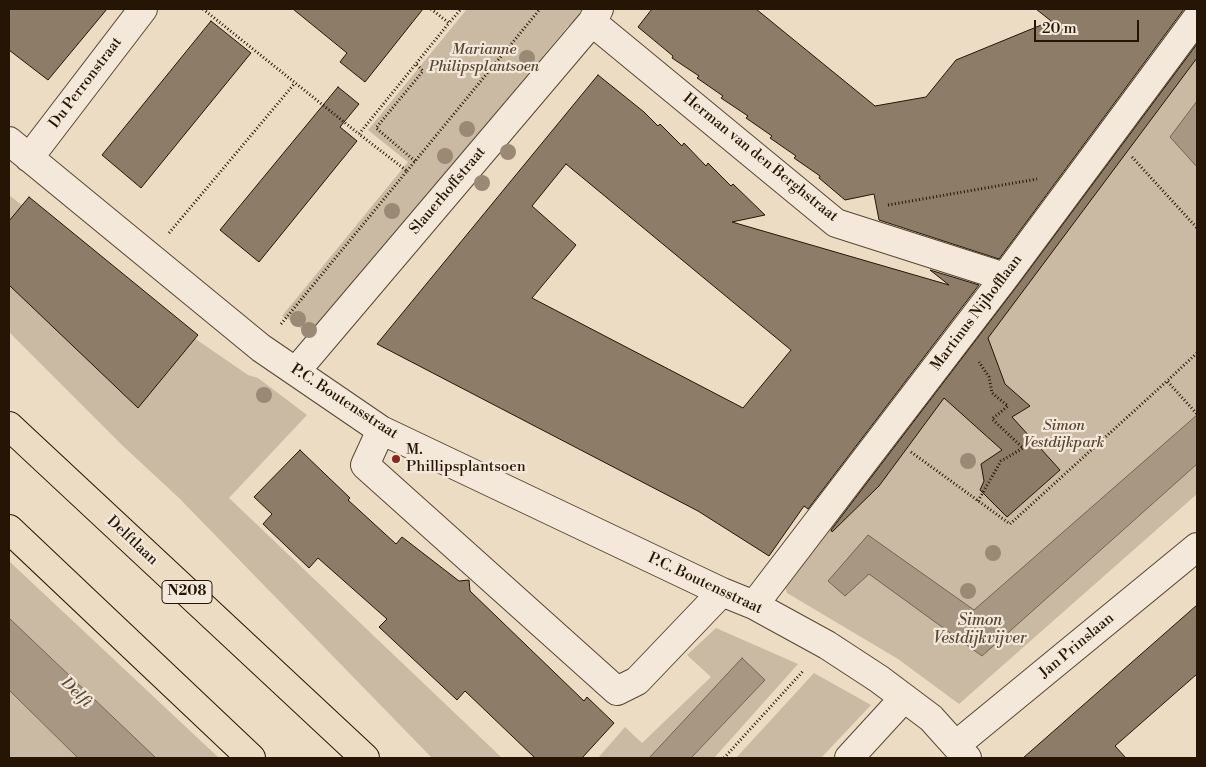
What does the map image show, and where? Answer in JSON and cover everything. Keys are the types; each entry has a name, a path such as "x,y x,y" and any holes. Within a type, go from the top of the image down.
{"main road":[{"name":"Delftlaan","path":"9,426 365,758"},
{"path":"9,530 251,758"}],"street":[{"name":"Du Perronstraat","path":"19,150 144,9"},
{"name":"Herman van den Berghstraat","path":"596,15 836,222 1005,277"},
{"name":"Slauerhoffstraat","path":"296,371 596,15"},
{"name":"Martinus Nijhofflaan","path":"754,605 1005,277 1197,18"},
{"name":"P.C. Boutensstraat","path":"19,150 262,348 381,430 722,592 754,605 827,645 879,678 931,718 962,752"},
{"path":"381,430 364,465 617,691 637,681 722,592"},
{"name":"Jan Prinslaan","path":"962,752 1197,546"},
{"path":"849,758 904,698"}],"path":[{"path":"203,9 406,171"},
{"path":"431,9 449,23"},
{"path":"359,134 461,9"},
{"path":"262,348 540,9"},
{"path":"416,64 423,71 376,128 416,161"},
{"path":"149,256 295,83"},
{"path":"916,444 910,452 1010,524 1197,353"},
{"path":"973,369 984,354"},
{"path":"978,362 990,377 992,393 1008,406 992,419 1023,448 1001,461 978,501"},
{"path":"1166,381 1197,414"},
{"path":"724,758 827,645"}],"green space":[{"name":"Marianne Philipsplantsoen","path":"467,9 590,9 579,21 573,22 568,26 311,337 292,321 282,316 408,162 368,130"},
{"name":"Simon Vestdijkpark","path":"1197,33 1197,494 959,704 898,659 787,593 785,587"},
{"path":"9,195 168,320 248,375 258,378 307,415 229,498 502,758 432,758 179,498 123,446 9,332"},
{"path":"9,561 219,758 156,758 9,618"},
{"path":"716,628 798,664 714,758 598,758 625,727 642,743 711,677 687,655"},
{"path":"814,673 871,705 821,758 736,758"},
{"path":"9,690 78,758 9,758"}],"water":[{"path":"1197,101 1197,167 1170,137"},
{"name":"Simon Vestdijkvijver","path":"1197,415 1197,464 982,656 869,574 845,596 828,581 868,535 974,610"},
{"name":"Delft","path":"9,618 156,758 78,758 9,690"},
{"path":"742,658 765,680 691,758 649,758"}],"building":[{"path":"9,9 107,9 48,80 9,50"},
{"path":"293,9 423,9 365,82 340,62 347,53"},
{"path":"652,9 756,9 875,106 926,97 956,60 1051,21 1036,9 1184,9 999,259 879,220 874,194 845,200 819,178 820,176 794,158 796,156 746,118 748,116 721,98 723,96 697,78 699,76 672,58 673,56 638,27"},
{"path":"211,21 251,53 141,188 102,155"},
{"path":"1197,44 1197,58 988,338 1005,384 1030,406 1012,417 1060,470 1007,517 980,490 984,481 981,464 1002,450 944,398 879,486 832,532 831,530 1017,286"},
{"path":"598,75 644,112 658,126 660,124 682,146 684,143 706,166 708,163 765,215 732,222 949,285 930,270 979,285 808,509 804,506 769,556 698,511 377,344","holes":["566,164 791,350 743,408 532,298 576,245 532,206"]},
{"path":"338,87 359,104 340,127 357,141 259,262 220,230"},
{"path":"29,197 198,335 138,408 9,285 9,221"},
{"path":"300,450 350,498 348,500 396,544 402,537 459,581 469,580 470,591 584,701 587,697 614,723 582,758 535,758 465,691 457,700 379,627 387,619 318,558 309,568 263,524 272,514 254,497"},
{"path":"1197,605 1197,674 1115,746 1126,758 1023,758"}],"place":[{"name":"M. Phillipsplantsoen","path":"396,459"}]}
